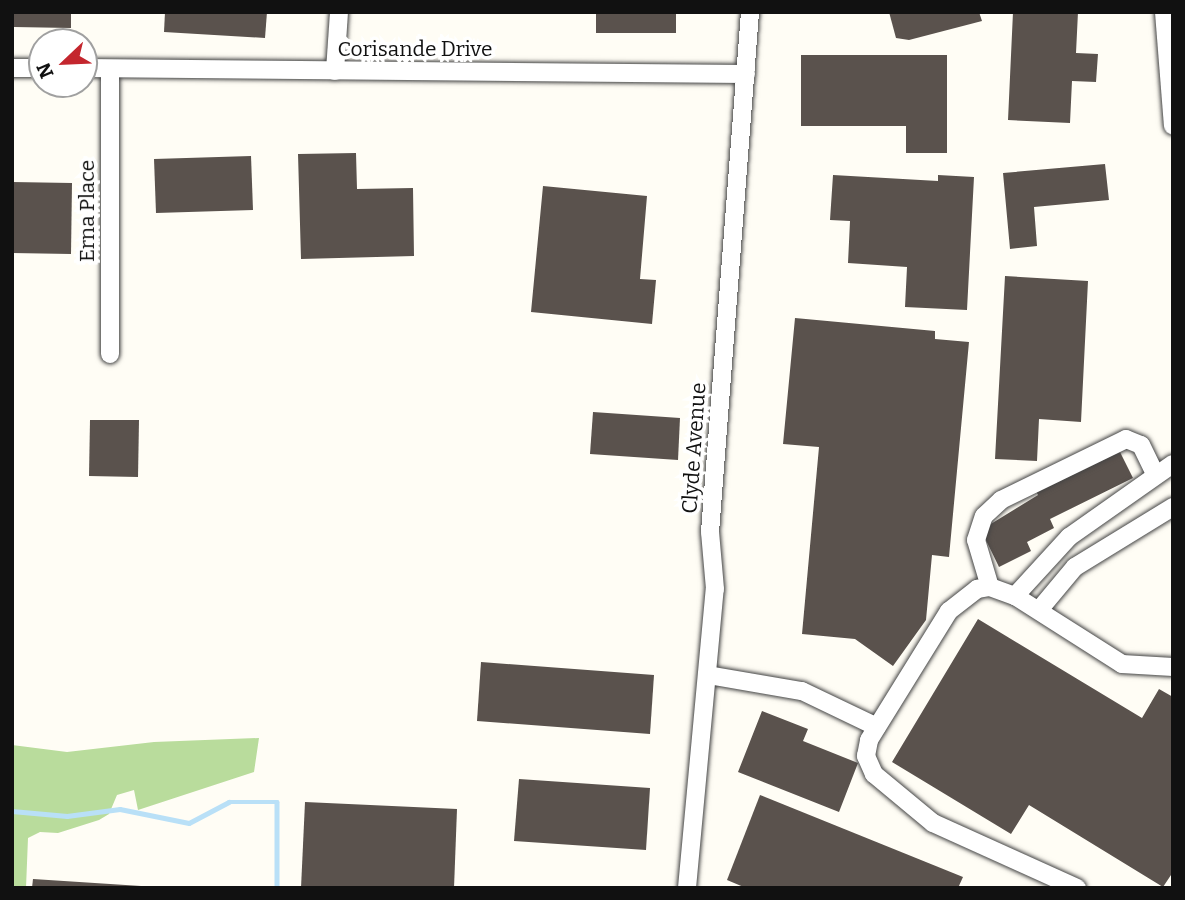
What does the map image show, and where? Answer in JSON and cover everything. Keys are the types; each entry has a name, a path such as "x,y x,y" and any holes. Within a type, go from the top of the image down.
{"street":[{"path":"335,71 339,12"},
{"name":"Clyde Avenue","path":"687,888 715,589 710,532 750,12"},
{"path":"1164,12 1173,126"},
{"name":"Corisande Drive","path":"98,69 746,74"},
{"name":"Erna Place","path":"110,69 110,354"},
{"path":"990,587 976,540 984,516 1001,500 1126,439 1141,445 1154,474"},
{"path":"1015,596 1057,547 1154,474 1173,464"},
{"path":"1039,610 1075,567 1173,507"},
{"path":"1077,888 933,823 880,781 866,756 877,727 955,602 977,589 990,587 1015,596 1122,664 1172,666"},
{"path":"708,676 802,691 877,727"}],"green space":[{"path":"259,738 254,772 138,810 134,790 117,795 109,814 99,820 58,833 40,832 28,838 26,888 12,888 12,745 67,752 154,742"}],"building":[{"path":"14,12 71,12 71,28 14,27"},
{"path":"165,12 267,12 265,38 164,32"},
{"path":"596,12 676,12 676,33 596,33"},
{"path":"889,12 979,12 982,21 909,40 896,38"},
{"path":"1013,12 1078,12 1076,53 1098,54 1096,82 1072,81 1070,123 1008,120"},
{"path":"801,55 947,55 947,153 906,153 906,126 801,126"},
{"path":"356,153 357,189 413,188 414,256 301,259 298,154"},
{"path":"251,156 253,210 156,213 154,159"},
{"path":"1105,164 1109,200 1034,207 1037,246 1010,249 1003,173"},
{"path":"833,175 938,181 938,175 974,177 967,310 905,307 907,267 848,263 850,221 830,220"},
{"path":"12,182 72,183 71,254 12,253"},
{"path":"543,186 647,196 640,279 656,280 652,324 531,312"},
{"path":"1005,276 1088,281 1081,422 1039,419 1037,461 995,459"},
{"path":"795,318 935,331 935,339 969,342 949,557 932,555 926,620 893,666 855,639 802,634 819,447 783,444"},
{"path":"593,412 680,418 678,460 590,454"},
{"path":"90,420 139,420 138,477 89,476"},
{"path":"1117,446 1133,478 1050,519 1054,528 1027,542 1031,551 999,567 981,530 1038,495 1034,487"},
{"path":"978,619 1142,718 1159,689 1173,697 1173,872 1163,887 1029,805 1011,834 892,762"},
{"path":"481,662 654,675 650,734 477,721"},
{"path":"762,711 808,729 803,741 858,763 839,812 738,772"},
{"path":"519,779 650,788 646,850 514,841"},
{"path":"760,795 963,877 958,888 746,888 727,880"},
{"path":"305,802 457,809 454,888 301,888"},
{"path":"33,879 141,886 141,888 32,888"}],"waterway":[{"path":"12,811 67,816 120,809 189,823 229,802 277,802 277,888"}]}
